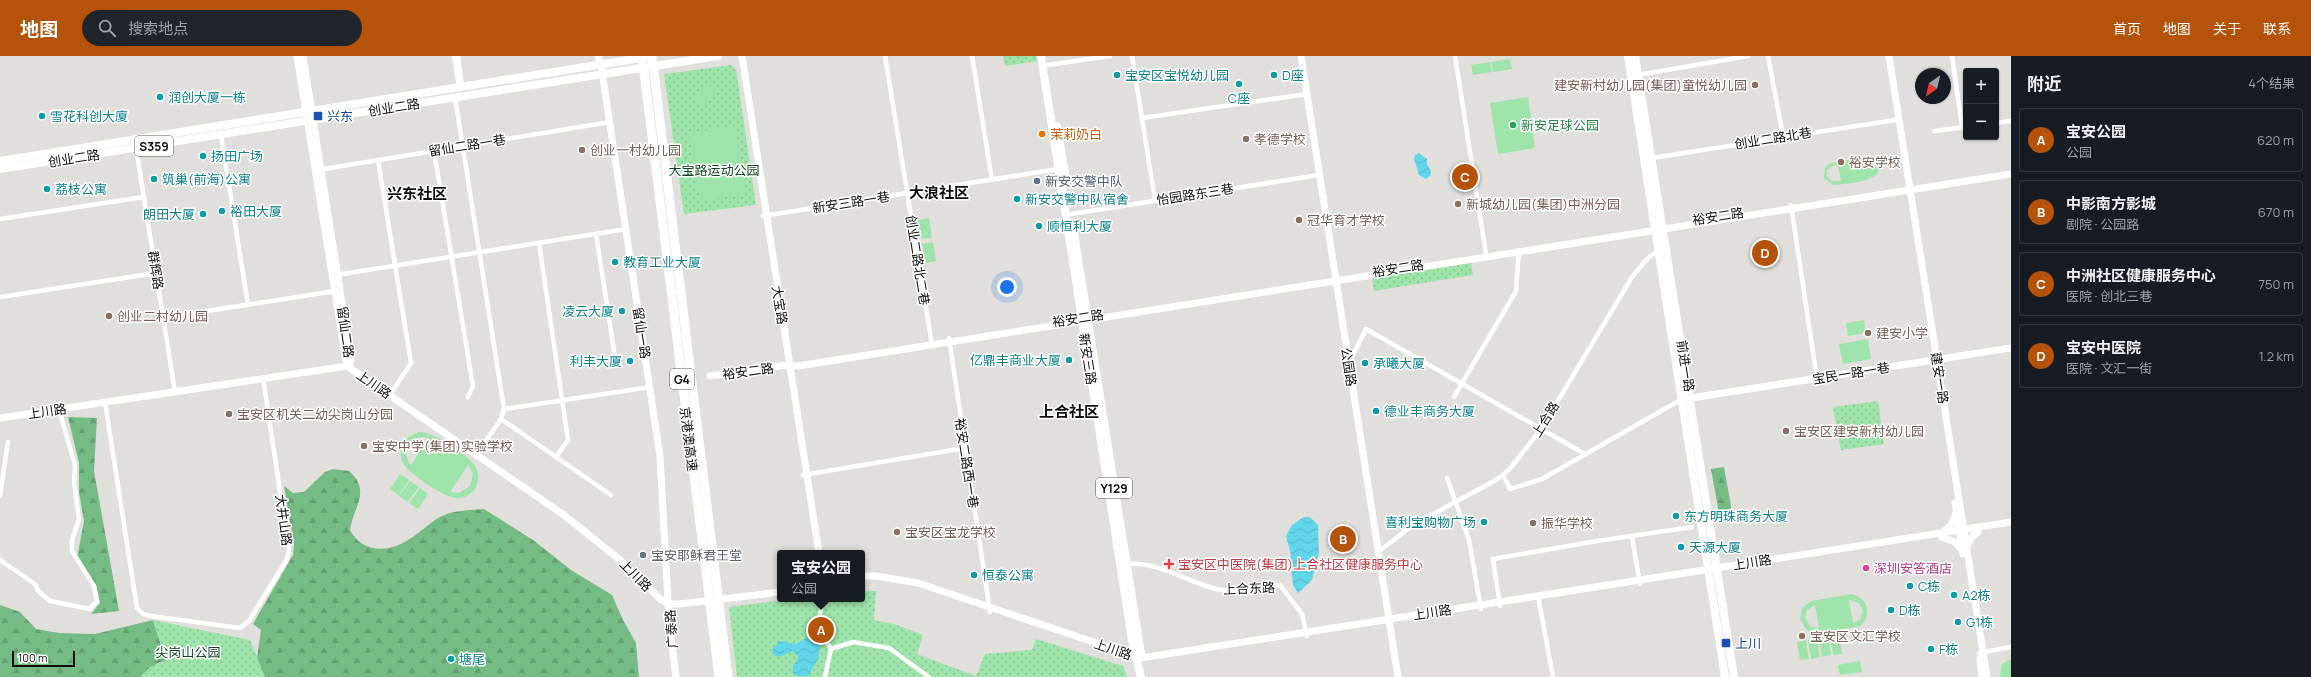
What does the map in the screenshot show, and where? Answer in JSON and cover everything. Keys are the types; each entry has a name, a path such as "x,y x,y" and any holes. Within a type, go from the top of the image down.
{"highway":[{"name":"京港澳高速","path":"642,56 719,677"},
{"name":"京港澳高速","path":"653,56 728,677"}],"main road":[{"name":"留仙二路","path":"297,56 310,117"},
{"name":"留仙二路","path":"303,56 310,117 335,276 351,360 349,367"},
{"name":"留仙一路","path":"598,56 601,65"},
{"name":"留仙一路","path":"602,56 602,75 651,387 664,495 669,604"},
{"name":"创业二路","path":"0,169 221,135 460,87 653,56"},
{"name":"创业二路","path":"0,161 455,98 718,56"},
{"name":"大宝路","path":"738,56 765,216"},
{"name":"大宝路","path":"742,56 805,475 818,550"},
{"name":"新安三路","path":"1041,56 1058,169 1129,564 1140,660"},
{"name":"新安三路","path":"1047,56 1132,640 1140,660"},
{"name":"公园路","path":"1296,56 1304,94 1387,622 1398,677"},
{"name":"公园路","path":"1301,56 1304,94"},
{"name":"前进一路","path":"1628,56 1664,227 1734,677"},
{"name":"前进一路","path":"1636,56 1650,164 1655,230 1725,677"},
{"name":"建安一路","path":"1885,56 1908,188"},
{"name":"建安一路","path":"1889,56 1908,188 1962,532 1981,652 1987,677"},
{"name":"裕安二路","path":"710,376 1655,230 1664,227 2011,170"},
{"name":"裕安二路","path":"1908,188 2011,174"},
{"name":"裕安二路","path":"1333,280 1486,254 1520,251"},
{"name":"留仙二路","path":"335,276 335,291 346,361 349,367"},
{"name":"公园路","path":"1333,280 1349,363 1377,541 1393,677"},
{"name":"宝民一路一巷","path":"1691,398 2011,348"},
{"name":"上川路","path":"0,418 339,366 349,367 582,528 619,558 650,591 669,604"},
{"name":"大宝路","path":"805,475 815,550"},
{"path":"1959,512 1969,523 1978,529 1971,538 1965,550 1955,542 1942,535 1952,524 1959,512"},
{"name":"上川路","path":"865,576 882,576 918,582 990,609 1140,660 1962,532 2011,522"},
{"name":"上川路","path":"1978,529 2011,526"},
{"name":"上川路","path":"865,580 901,583 990,609"},
{"path":"669,604 732,599 777,592"},
{"name":"广泰路","path":"669,604 669,620 676,677"},
{"name":"广泰路","path":"669,604 680,677"},
{"name":"建安一路","path":"1981,652 1982,677"},
{"name":"Y129","path":"1140,660 1141,677"},
{"name":"Y129","path":"1140,660 1145,677"}],"street":[{"path":"454,56 460,87"},
{"path":"458,56 460,87"},
{"name":"创业二路北二巷","path":"886,56 932,342"},
{"path":"972,56 992,180"},
{"path":"1048,65 1110,56"},
{"path":"1132,56 1155,200"},
{"path":"1455,56 1486,254"},
{"path":"1638,75 1748,56"},
{"path":"1768,56 1782,136"},
{"path":"1952,56 1963,121"},
{"path":"1142,118 1304,94"},
{"path":"455,98 504,409 501,419 476,455"},
{"name":"创业二路北巷","path":"1650,164 1782,136 1895,120"},
{"path":"1999,123 2011,121"},
{"name":"留仙二路一巷","path":"324,169 610,122"},
{"path":"1934,131 1963,127"},
{"path":"221,135 248,305"},
{"name":"群辉路","path":"136,148 175,392"},
{"path":"434,151 473,386 468,397"},
{"path":"378,160 411,363 390,395"},
{"name":"新安三路一巷","path":"765,216 1058,169"},
{"name":"怡园路东三巷","path":"1071,214 1317,175"},
{"path":"0,219 144,197"},
{"path":"1791,207 1817,379"},
{"path":"335,276 395,265 626,229"},
{"path":"596,234 615,357"},
{"path":"539,243 568,440 556,457"},
{"name":"上合路","path":"1378,552 1413,525 1503,475 1541,429 1632,277 1648,258 1658,250"},
{"path":"1454,397 1516,291 1520,251"},
{"path":"0,297 156,273"},
{"path":"164,318 335,291"},
{"path":"1349,363 1366,329 1585,454"},
{"name":"裕安二路西一巷","path":"950,340 990,609"},
{"name":"大井山路","path":"105,402 135,604 140,611 147,616 235,628 247,625 288,554 289,544 263,378"},
{"path":"504,409 651,387"},
{"path":"1503,475 1510,489 1542,479 1682,399"},
{"path":"0,560 35,584 42,596 50,601 90,609 97,601 94,586 72,551 72,540 79,519 74,483 75,465 59,409"},
{"path":"501,419 611,495"},
{"path":"0,496 8,442"},
{"path":"805,475 965,448"},
{"path":"1447,478 1469,540 1480,607"},
{"path":"1499,604 1493,559 1597,541 1692,528"},
{"path":"1632,537 1639,582"},
{"path":"1377,541 1388,543"},
{"name":"上合东路","path":"1129,564 1140,563 1204,586 1226,591 1280,585 1302,614 1306,634"},
{"path":"1538,598 1553,677"},
{"path":"822,602 819,619 820,630 830,649 825,677"},
{"path":"830,649 853,642 879,646 897,653 930,677"},
{"path":"1981,652 2011,648"}],"green space":[{"path":"1003,56 1036,56 1037,61 1005,66"},
{"path":"1510,59 1512,69 1493,72 1491,62"},
{"path":"1490,62 1492,72 1473,75 1471,65"},
{"name":"大宝路运动公园","path":"731,65 736,69 756,205 684,214 664,74"},
{"path":"706,82 717,90 706,106 695,99"},
{"name":"新安足球公园","path":"1528,97 1535,148 1498,154 1490,103"},
{"path":"735,126 746,194 700,201 689,133"},
{"path":"1868,157 1876,161 1879,170 1876,175 1863,181 1833,185 1824,178 1825,167 1831,163","holes":["1838,165 1841,181 1832,181 1827,177 1827,170 1832,166"]},
{"path":"929,218 932,238 922,239 918,220"},
{"path":"933,242 936,261 926,263 922,244"},
{"path":"1471,262 1473,275 1374,291 1372,278"},
{"path":"1864,320 1866,333 1848,336 1846,323"},
{"path":"1868,339 1871,359 1843,364 1839,344"},
{"path":"1878,401 1884,444 1841,450 1833,407"},
{"path":"68,417 97,418 94,471 119,611 91,614 100,603 96,585 77,558 84,521 79,492 79,463"},
{"path":"419,432 425,433 441,439 465,455 471,461 476,468 478,479 476,487 469,495 454,498 447,495 422,481 405,466 402,461 401,450 405,441","holes":["423,437 429,438 411,465 406,451 413,440","468,465 473,474 470,486 459,493 450,492"]},
{"path":"1724,467 1733,517 1720,519 1711,469"},
{"path":"333,469 349,471 356,478 360,492 350,530 355,538 368,547 384,549 392,547 413,537 442,516 465,510 484,509 533,540 571,570 612,595 623,620 636,643 639,677 264,677 257,658 261,630 253,624 293,555 294,544 284,486 293,493 304,492 325,472"},
{"path":"400,474 409,480 399,495 390,489"},
{"path":"410,481 419,487 408,502 399,496"},
{"path":"420,488 428,494 418,509 409,503"},
{"path":"865,591 876,591 874,620 897,625 923,635 917,654 976,676 985,654 1032,650 1036,639 1123,666 1127,677 737,677 729,607 777,601 777,602 865,602"},
{"path":"1852,594 1862,599 1865,603 1867,607 1866,617 1860,626 1816,634 1806,629 1800,619 1802,608 1811,601","holes":["1849,600 1859,603 1863,610 1860,620 1853,623","1815,605 1819,628 1811,627 1805,618 1807,610"]},
{"path":"0,605 20,612 36,629 59,633 95,634 153,620 166,661 158,663 140,677 0,677"},
{"name":"尖岗山公园","path":"153,620 250,640 265,677 140,677 150,667 166,661"},
{"path":"1839,635 1842,654 1833,655 1830,637"},
{"path":"1828,637 1831,655 1822,657 1819,638"},
{"path":"1817,639 1820,657 1811,659 1808,640"},
{"path":"1806,640 1809,659 1800,660 1797,642"},
{"path":"2011,659 2011,677 2000,677 2002,664"},
{"path":"1860,661 1862,672 1840,675 1838,665"}],"water":[{"path":"1419,153 1427,159 1427,164 1431,171 1431,175 1426,179 1419,175 1414,159 1415,155"},
{"path":"1304,517 1310,517 1318,525 1319,552 1312,580 1298,593 1293,585 1291,555 1286,536 1292,525"},
{"path":"812,635 817,636 821,641 818,659 808,676 798,676 793,673 793,666 799,657 793,651 779,657 773,655 772,650 779,641 796,644"}],"place":[{"name":"宝安区宝悦幼儿园","path":"1117,75"},
{"name":"D座","path":"1274,75"},
{"name":"C座","path":"1239,84"},
{"name":"建安新村幼儿园(集团)童悦幼儿园","path":"1755,85"},
{"name":"润创大厦一栋","path":"160,97"},
{"name":"雪花科创大廈","path":"42,116"},
{"name":"兴东","path":"318,116"},
{"name":"新安足球公园","path":"1513,125"},
{"name":"茉莉奶白","path":"1042,134"},
{"name":"孝德学校","path":"1246,139"},
{"name":"创业一村幼儿园","path":"582,150"},
{"name":"扬田广场","path":"203,156"},
{"name":"裕安学校","path":"1841,162"},
{"name":"中洲社区健康服务中心","path":"1465,177"},
{"name":"筑巢(前海)公寓","path":"154,179"},
{"name":"新安交警中队","path":"1037,181"},
{"name":"荔枝公寓","path":"47,189"},
{"name":"新安交警中队宿舍","path":"1017,199"},
{"name":"新城幼儿园(集团)中洲分园","path":"1458,204"},
{"name":"裕田大厦","path":"222,211"},
{"name":"朗田大厦","path":"203,214"},
{"name":"冠华育才学校","path":"1299,220"},
{"name":"顺恒利大厦","path":"1039,226"},
{"name":"宝安中医院","path":"1765,253"},
{"name":"教育工业大厦","path":"615,262"},
{"name":"凌云大厦","path":"622,311"},
{"name":"创业二村幼儿园","path":"109,316"},
{"name":"建安小学","path":"1868,333"},
{"name":"亿鼎丰商业大厦","path":"1069,360"},
{"name":"利丰大厦","path":"630,361"},
{"name":"承曦大厦","path":"1365,363"},
{"name":"德业丰商务大厦","path":"1376,411"},
{"name":"宝安区机关二幼尖岗山分园","path":"229,414"},
{"name":"宝安区建安新村幼儿园","path":"1786,431"},
{"name":"宝安中学(集团)实验学校","path":"364,446"},
{"name":"东方明珠商务大厦","path":"1676,516"},
{"name":"喜利宝购物广场","path":"1484,522"},
{"name":"振华学校","path":"1533,523"},
{"name":"宝安区宝龙学校","path":"897,532"},
{"name":"中影南方影城","path":"1343,539"},
{"name":"天源大厦","path":"1681,547"},
{"name":"宝安耶稣君王堂","path":"643,555"},
{"name":"宝安区中医院(集团)上合社区健康服务中心","path":"1169,564"},
{"name":"深圳安答酒店","path":"1866,568"},
{"name":"恒泰公寓","path":"974,575"},
{"name":"C栋","path":"1910,586"},
{"name":"A2栋","path":"1954,595"},
{"name":"D栋","path":"1891,610"},
{"name":"G1栋","path":"1958,622"},
{"name":"宝安公园","path":"821,630"},
{"name":"宝安区文汇学校","path":"1802,636"},
{"name":"上川","path":"1726,643"},
{"name":"F栋","path":"1931,649"},
{"name":"塘尾","path":"451,659"}],"district":[{"name":"大浪社区","path":"939,192"},
{"name":"兴东社区","path":"417,193"},
{"name":"上合社区","path":"1069,411"}]}
